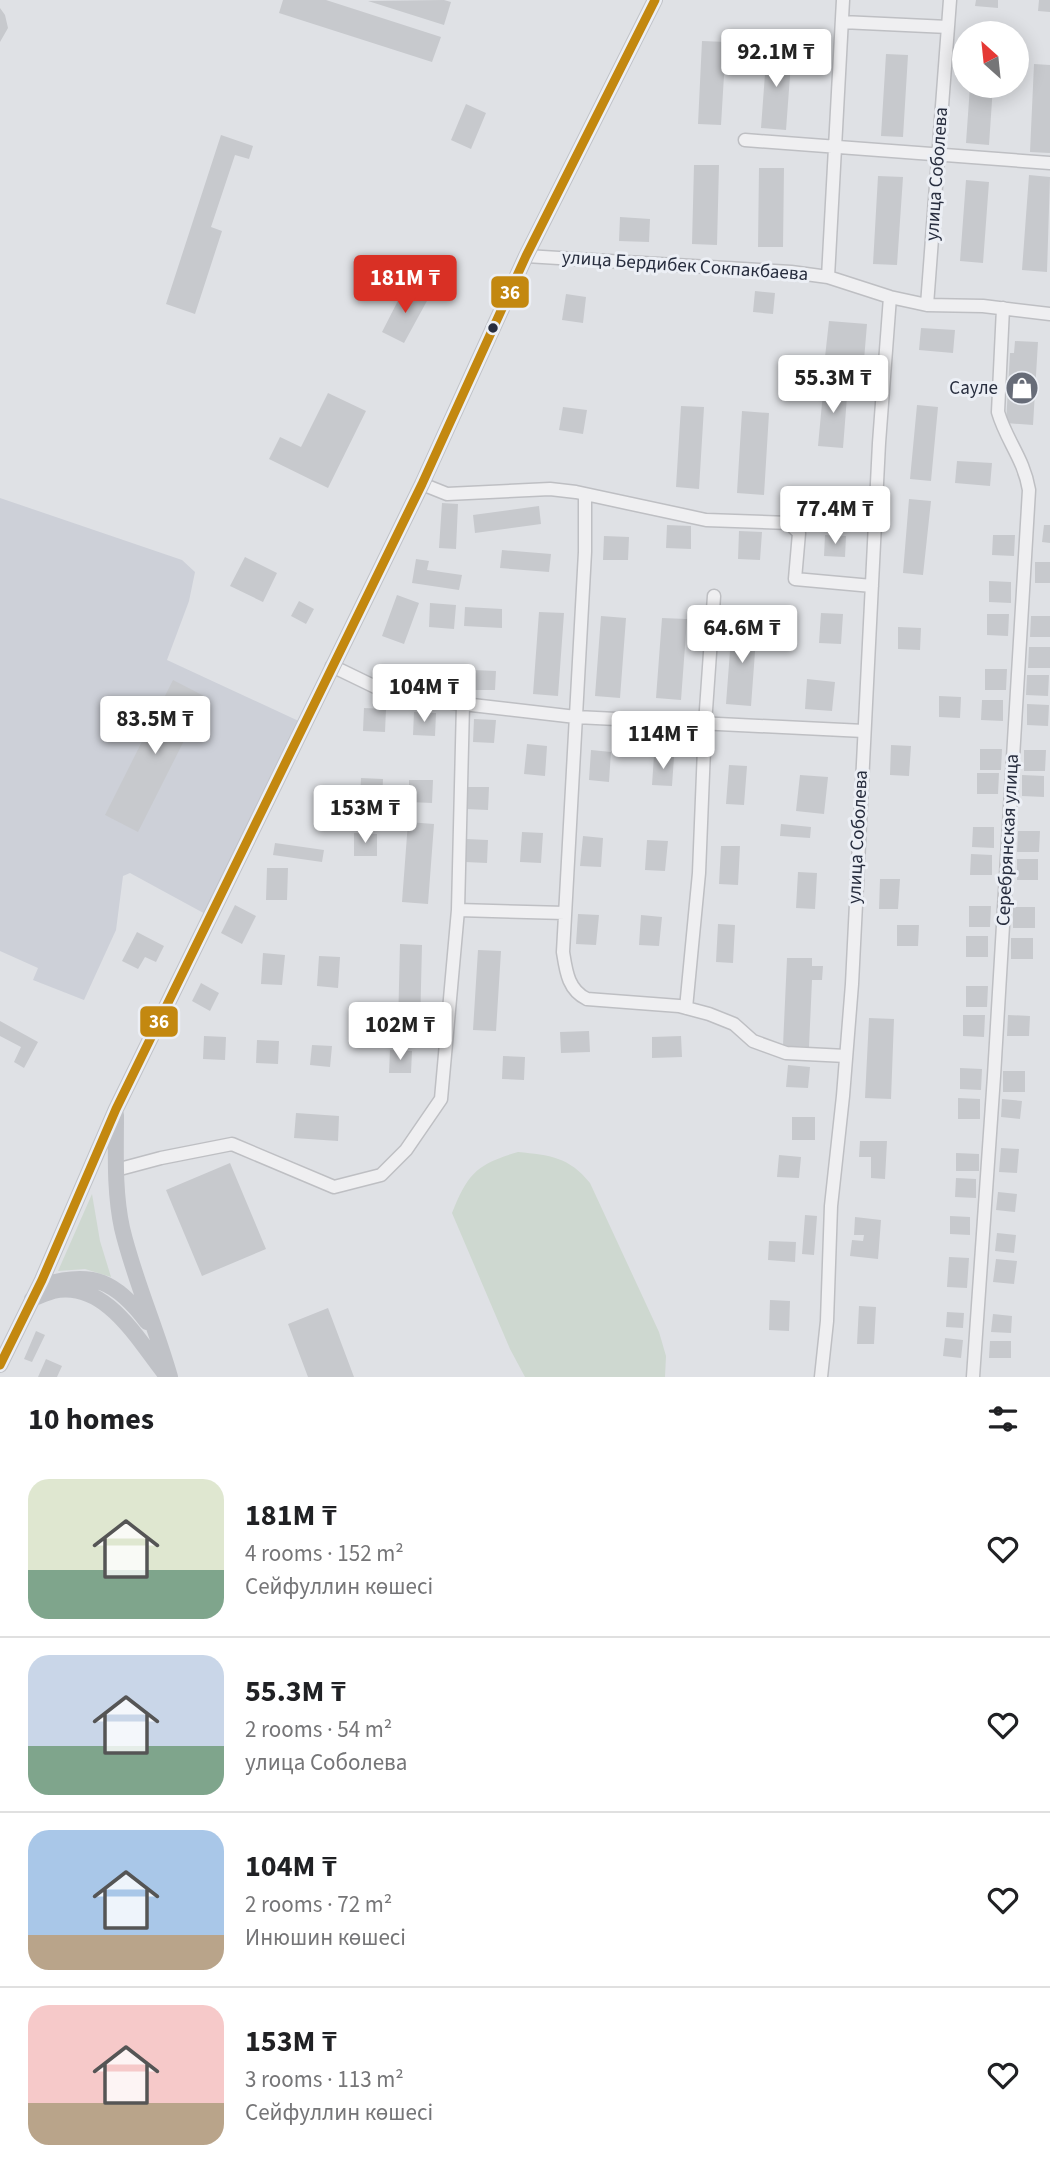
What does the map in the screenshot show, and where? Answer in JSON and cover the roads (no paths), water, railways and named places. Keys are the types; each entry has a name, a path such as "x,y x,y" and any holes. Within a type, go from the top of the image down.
{"main road":[{"path":"0,1365 35,1293 116,1109 422,484 526,256 656,0"},
{"path":"116,1109 116,1170 122,1227 138,1282 159,1338 169,1377"},
{"path":"35,1293 79,1277 100,1282 125,1294 159,1338"},
{"path":"35,1293 77,1290 109,1304 169,1377"}],"street":[{"path":"828,277 843,0"},
{"name":"улица Соболева","path":"927,305 950,0"},
{"path":"842,22 948,27"},
{"path":"745,141 1050,163"},
{"name":"улица Бердибек Сокпакбаева","path":"526,256 736,268 828,277 890,297 927,305 1003,308 1050,314"},
{"name":"улица Соболева","path":"821,1377 827,1321 831,1206 852,984 883,381 890,297"},
{"name":"Серебрянская улица","path":"973,1377 995,1062 1029,490 1026,473 1017,451 1002,427 998,412 1003,308"},
{"path":"422,484 447,494 550,489 706,520 789,523 799,533 796,579 872,586"},
{"path":"585,494 585,552 563,952 566,972 576,994 587,999 686,1008 734,1024 753,1041 786,1053 846,1056"},
{"path":"686,1008 699,873 714,596"},
{"path":"332,666 394,696 576,717 864,731"},
{"path":"116,1170 232,1144 334,1187 381,1175 405,1150 441,1099 458,909 463,704"},
{"path":"458,909 565,913"}],"place":[{"name":"Сауле","path":"1022,388"}]}
